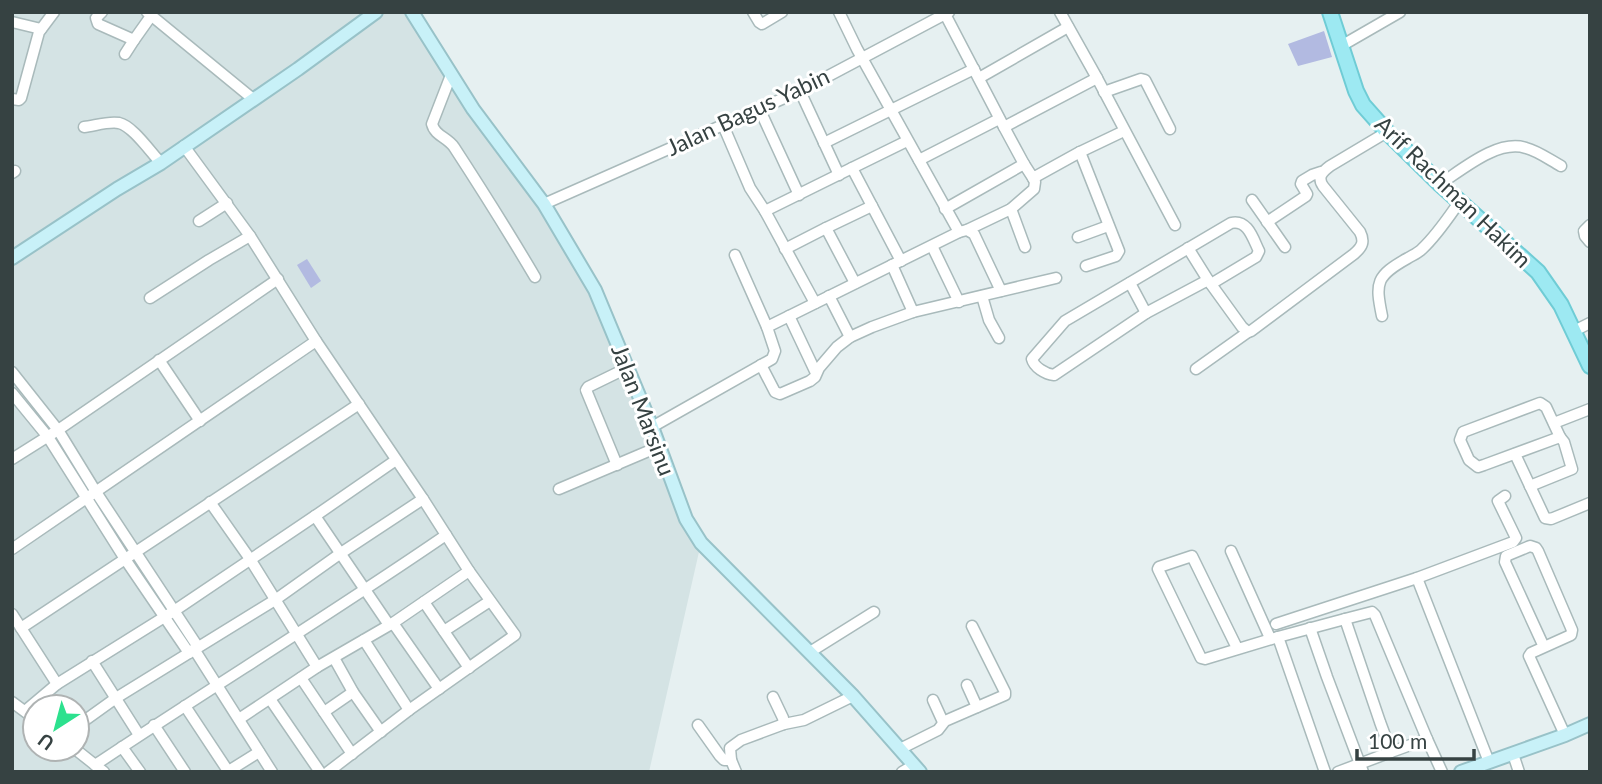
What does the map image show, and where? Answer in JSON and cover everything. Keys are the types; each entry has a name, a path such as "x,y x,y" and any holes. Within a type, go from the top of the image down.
{"main road":[{"name":"Arif Rachman Hakim","path":"1329,12 1363,105 1440,184 1538,272 1561,305 1589,363"}],"street":[{"path":"12,99 21,98 41,29 54,12"},
{"path":"102,12 96,18 100,26 134,40"},
{"path":"12,258 161,163 376,12"},
{"name":"Jalan Marsinu","path":"412,12 472,110 544,204 595,290 652,427 673,489 686,519 701,543 853,696 900,749 912,770"},
{"path":"753,12 762,24 782,12"},
{"path":"839,12 945,209 963,231 974,234 1001,290"},
{"path":"1060,12 1175,225"},
{"path":"1341,46 1400,12"},
{"path":"767,327 1011,209 1034,189 1033,177 1002,123 947,13"},
{"name":"Jalan Bagus Yabin","path":"544,204 800,91 947,13"},
{"path":"125,54 149,14 253,99"},
{"path":"12,22 41,29"},
{"path":"824,143 977,74 1068,27"},
{"path":"451,75 432,124 433,128 450,142 535,277"},
{"path":"919,160 1097,78"},
{"path":"1104,92 1144,80 1170,130"},
{"path":"800,91 839,174"},
{"path":"759,108 799,195"},
{"path":"84,127 115,122 124,125 161,163"},
{"path":"723,125 750,188 815,303"},
{"path":"1033,177 1124,131"},
{"path":"1267,222 1306,197 1302,181 1387,132"},
{"path":"765,211 907,141"},
{"path":"184,146 250,236 316,341 489,601 515,635 409,710 328,772"},
{"path":"1440,184 1492,151 1503,148 1524,147 1561,166"},
{"path":"1080,152 1119,253 1086,266"},
{"path":"945,209 1024,164"},
{"path":"852,169 872,206 913,312"},
{"path":"1196,369 1256,329 1362,246 1363,238 1360,232 1321,182 1321,172"},
{"path":"1252,200 1285,247"},
{"path":"1382,316 1377,290 1382,277 1418,253 1433,239 1460,201"},
{"path":"199,222 227,204"},
{"path":"785,249 872,206"},
{"path":"1011,209 1025,247"},
{"path":"1236,222 1247,228 1259,251 1256,257 1146,313 1054,375 1032,362 1065,321 1188,248 1236,222"},
{"path":"1590,225 1584,231 1590,242"},
{"path":"1078,237 1108,226"},
{"path":"827,228 855,284"},
{"path":"150,298 250,236"},
{"path":"932,246 959,302"},
{"path":"1188,248 1209,282 1248,332"},
{"path":"652,427 772,359 775,351 767,327 735,256"},
{"path":"761,365 778,394 810,381 837,347 850,337 872,327 913,312 1056,278"},
{"path":"12,459 278,279"},
{"path":"1130,283 1146,313"},
{"path":"829,296 850,337"},
{"path":"982,296 989,320 999,338"},
{"path":"789,316 816,373"},
{"path":"1574,331 1590,323"},
{"path":"12,549 316,341"},
{"path":"159,360 200,421"},
{"path":"617,465 586,390 627,368"},
{"path":"12,372 58,430 174,611 194,650 272,772"},
{"path":"12,393 48,437 164,616 194,650"},
{"path":"1530,486 1572,469 1564,442 1545,406 1540,403 1467,430 1461,435 1469,460 1475,466 1560,437"},
{"path":"21,628 359,404"},
{"path":"1555,423 1590,409"},
{"path":"559,489 658,447"},
{"path":"1515,454 1543,516 1547,519 1590,503"},
{"path":"46,693 92,661 174,611 396,460"},
{"path":"1276,624 1417,578 1515,541 1498,500 1505,496"},
{"path":"91,716 275,600 423,499"},
{"path":"210,502 250,559 317,667"},
{"path":"315,516 365,590 439,689"},
{"path":"95,765 446,535"},
{"path":"1544,647 1505,562 1506,556 1530,546 1538,551 1572,631 1570,635 1530,654 1565,735"},
{"path":"1230,551 1274,637 1325,772"},
{"path":"1237,648 1192,556 1159,567 1201,657 1205,659 1274,637 1372,612 1442,772"},
{"path":"239,719 317,667 391,624 469,571"},
{"path":"1417,578 1489,762"},
{"path":"444,631 489,601"},
{"path":"424,602 469,668"},
{"path":"810,652 874,612"},
{"path":"12,614 57,684"},
{"path":"1345,619 1391,752"},
{"path":"900,749 938,730 943,722 1004,696 1005,692 972,626"},
{"path":"1310,628 1361,768"},
{"path":"364,640 409,710"},
{"path":"334,659 381,732"},
{"path":"92,661 139,735"},
{"path":"301,678 352,754"},
{"path":"967,685 977,707"},
{"path":"324,712 353,692"},
{"path":"733,768 730,748 741,740 784,724 804,720 853,696"},
{"path":"773,697 784,724"},
{"path":"270,699 320,772"},
{"path":"933,700 943,722"},
{"path":"184,706 228,771 259,752"},
{"path":"1461,772 1590,724"},
{"path":"154,725 185,772"},
{"path":"698,725 720,756 733,768"},
{"path":"1338,772 1361,768 1391,752 1427,738"},
{"path":"122,747 140,772"},
{"path":"1513,754 1519,772"},
{"path":"91,762 104,772"}],"shaded area":[{"path":"12,12 412,12 552,218 652,427 701,543 649,772 12,772"},
{"path":"1324,31 1332,57 1298,66 1288,44"},
{"path":"307,259 321,281 311,288 297,265"}]}
